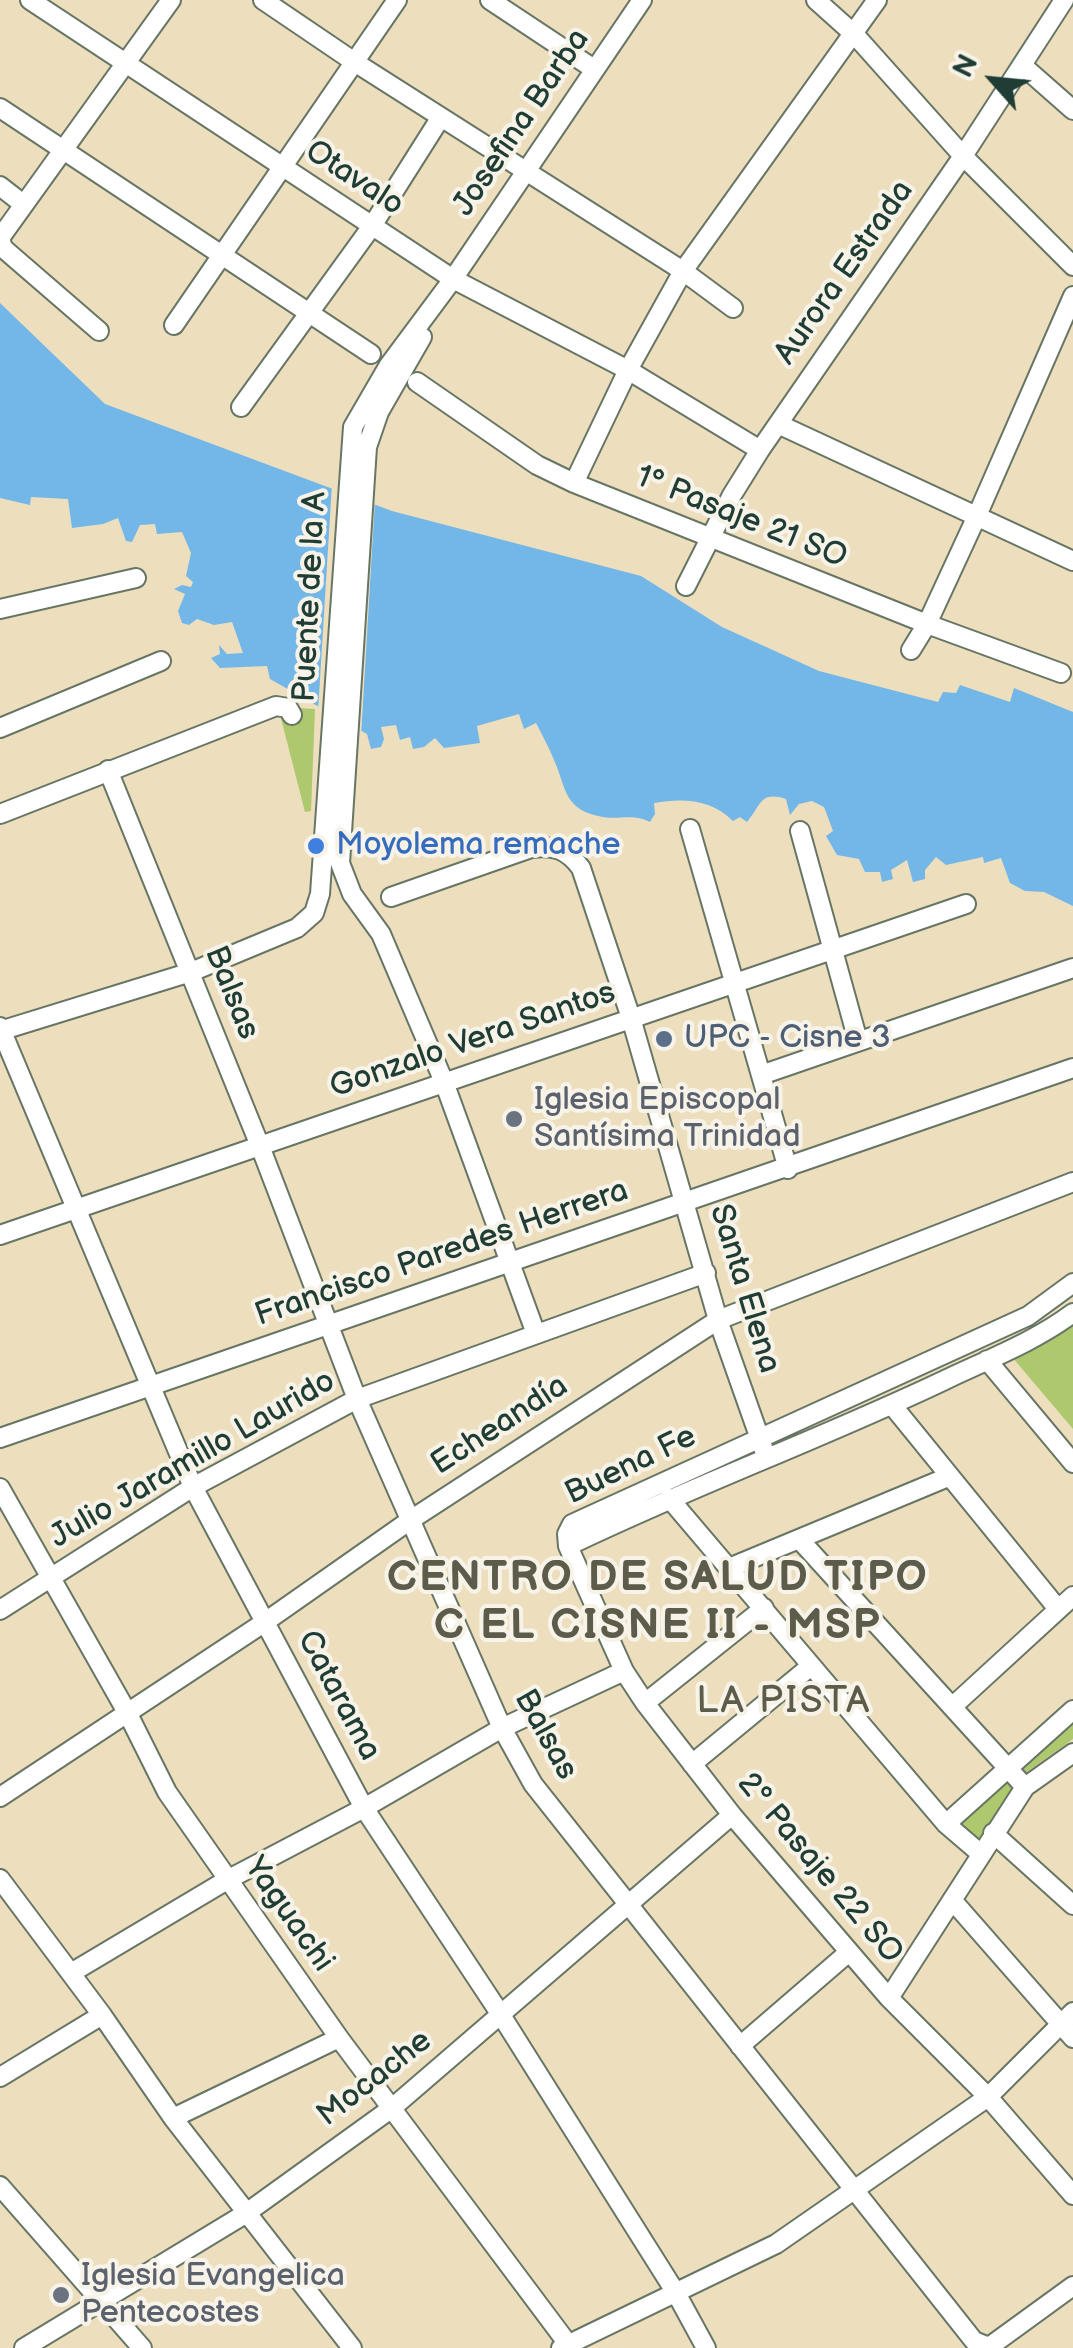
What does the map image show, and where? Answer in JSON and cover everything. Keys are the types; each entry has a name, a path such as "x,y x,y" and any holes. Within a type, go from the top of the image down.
{"street":[{"name":"Otavalo","path":"30,0 453,279 628,370 760,450"},
{"path":"100,331 3,248 0,238 171,0"},
{"path":"263,0 733,308"},
{"path":"174,324 397,0"},
{"path":"490,0 594,69"},
{"name":"Josefina Barba","path":"358,446 353,427 389,365 453,279 642,0"},
{"path":"816,0 855,35 963,156 1073,266"},
{"path":"574,483 628,370 682,271 878,0"},
{"name":"Aurora Estrada","path":"686,586 760,450 963,156 1063,0"},
{"path":"1023,66 1073,110"},
{"path":"0,108 372,354"},
{"path":"241,407 372,226 440,118"},
{"path":"0,186 23,204"},
{"path":"911,650 976,518 1073,296"},
{"name":"1º Pasaje 21 SO","path":"417,382 537,465 574,483 710,540 1060,673"},
{"path":"778,424 1073,562"},
{"name":"Puente de la A","path":"339,752 358,446"},
{"path":"0,609 136,578"},
{"path":"0,728 161,661"},
{"path":"0,814 276,706 288,708 292,715"},
{"path":"0,1030 190,972 297,928 314,913 320,894 339,752"},
{"path":"339,752 341,873 381,934 444,1082 536,1334"},
{"name":"Balsas","path":"108,770 357,1399 502,1728 533,1784 854,2192 974,2340 989,2347"},
{"path":"690,830 788,1169"},
{"path":"800,831 858,1042"},
{"name":"Santa Elena","path":"391,897 531,848 550,846 570,854 581,868 632,1018 718,1320 766,1456"},
{"name":"Gonzalo Vera Santos","path":"0,1235 966,904"},
{"path":"761,1075 1073,968"},
{"name":"Catarama","path":"0,1030 193,1487 364,1808 501,2015 676,2293 706,2348"},
{"name":"Francisco Paredes Herrera","path":"0,1438 1073,1068"},
{"name":"Echeandía","path":"0,1797 410,1521 718,1320 1073,1182"},
{"name":"Julio Jaramillo Laurido","path":"0,1610 193,1487 357,1399 706,1273"},
{"name":"Buena Fe","path":"1073,1284 1028,1316 572,1524 567,1534 568,1546 669,1498 892,1405 1047,1332 1073,1312"},
{"path":"986,1360 1073,1462"},
{"path":"892,1405 1058,1609"},
{"path":"729,1568 948,1477"},
{"name":"Yaguachi","path":"0,1488 128,1714 167,1792 340,2038 567,2347"},
{"path":"669,1498 946,1824 981,1854"},
{"path":"799,1538 1025,1788"},
{"name":"2º Pasaje 22 SO","path":"568,1546 624,1671 692,1764 889,1998 988,2098 1073,2195"},
{"path":"952,1706 1073,1596"},
{"path":"645,1703 764,1608"},
{"path":"692,1764 811,1666"},
{"path":"71,1973 227,1880 364,1808 502,1728 624,1671"},
{"path":"946,1824 1073,1710"},
{"path":"889,1998 992,1833 1025,1788 1073,1752"},
{"name":"Mocache","path":"24,2348 246,2214 392,2108 732,1815"},
{"path":"992,1833 1073,1905"},
{"path":"0,1879 173,2118 352,2348"},
{"path":"567,2347 776,2244 988,2098 1069,2025 952,1900"},
{"path":"740,2046 849,1952"},
{"path":"0,2077 102,2015"},
{"path":"173,2118 340,2038"},
{"path":"0,2186 142,2348"},
{"path":"989,2347 1073,2286"}],"green space":[{"path":"276,699 298,700 298,708 315,709 311,811 305,812"},
{"path":"1073,1323 1073,1429 1012,1357"},
{"path":"1073,1714 1073,1739 1021,1776 1015,1768"},
{"path":"1003,1777 1015,1788 981,1843 955,1821"}],"water":[{"path":"0,303 105,404 392,511 641,576 722,627 819,671 938,702 943,692 956,693 960,685 1010,702 1014,688 1073,712 1073,906 1044,892 1025,891 1010,883 1001,858 984,863 983,857 946,865 936,857 925,870 925,879 913,882 907,860 891,870 893,879 882,882 880,872 865,872 859,859 837,855 826,836 833,831 824,807 812,801 799,804 790,815 786,799 766,798 747,822 740,817 733,821 706,804 686,801 654,803 655,814 650,822 590,814 568,797 536,723 524,729 519,714 477,726 480,743 444,748 435,738 424,747 413,749 410,737 400,740 396,725 381,727 381,747 371,749 367,734 270,679 267,666 220,668 211,658 220,654 219,645 227,654 243,653 232,622 214,625 197,619 189,625 182,623 178,611 185,594 174,589 182,585 191,587 193,582 186,576 191,553 182,532 157,534 155,524 140,525 132,542 126,541 118,518 72,528 68,499 31,497 30,505 0,498"}],"pier":[{"path":"332,484 375,500 361,736 318,712"}],"place":[{"name":"Moyolema remache","path":"316,846"},
{"name":"UPC - Cisne 3","path":"664,1039"},
{"name":"Iglesia Episcopal Santísima Trinidad","path":"514,1119"},
{"name":"Iglesia Evangelica Pentecostes","path":"61,2295"}],"district":[{"name":"CENTRO DE SALUD TIPO C EL CISNE II - MSP","path":"658,1603"},
{"name":"LA PISTA","path":"784,1702"}]}
